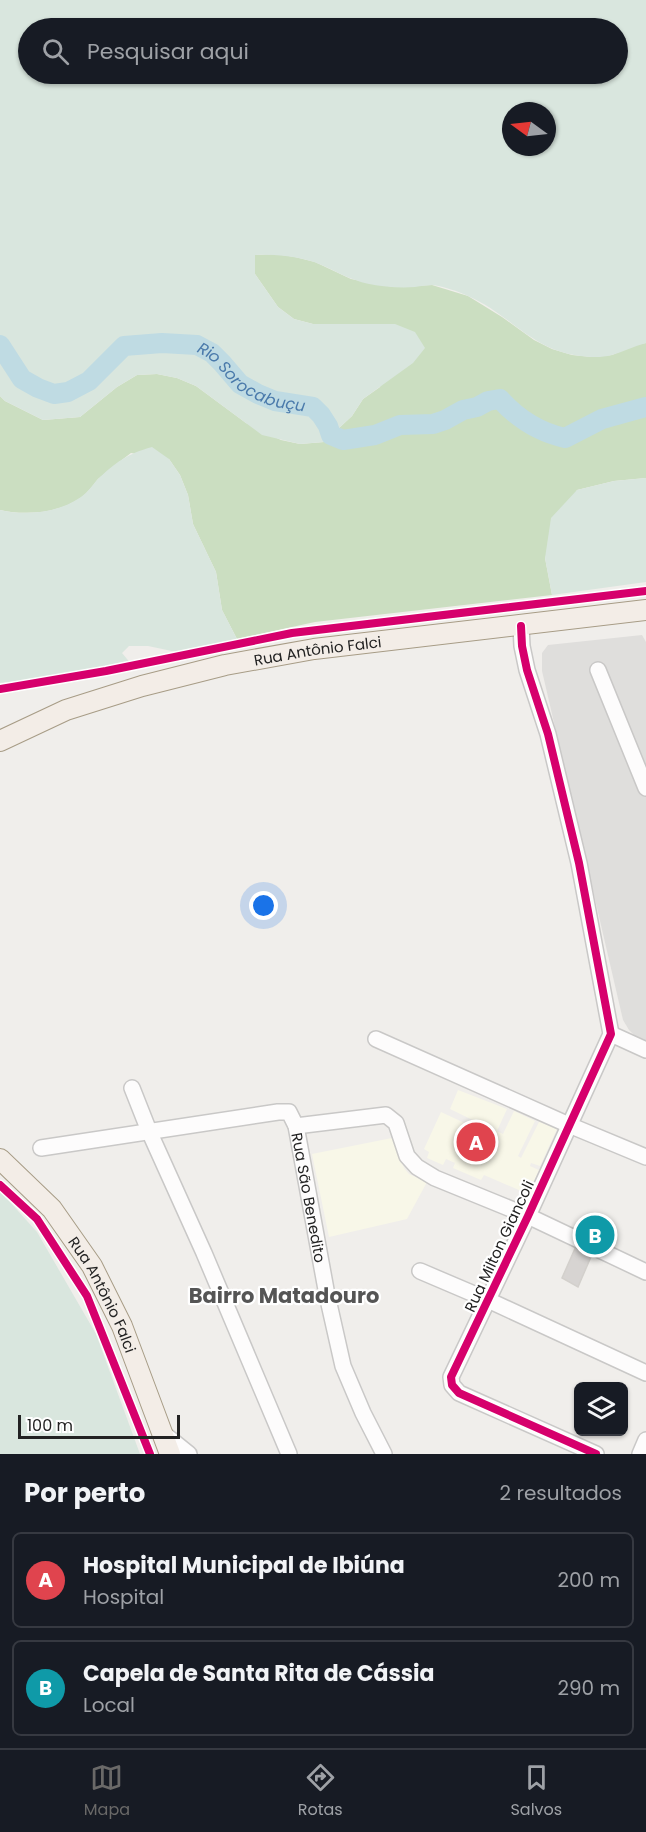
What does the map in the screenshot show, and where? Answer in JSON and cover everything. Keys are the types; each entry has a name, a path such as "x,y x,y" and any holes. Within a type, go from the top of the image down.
{"main road":[{"name":"Rua Antônio Falci","path":"0,741 66,710 142,686 225,665 314,649 646,610"},
{"name":"Rua Antônio Falci","path":"0,1159 52,1209 92,1266 122,1326 170,1454"}],"street":[{"path":"522,626 522,646 527,670 548,734 579,862 611,1034 646,1050"},
{"path":"598,670 646,788"},
{"name":"Rua Milton Giancoli","path":"596,1454 459,1393 452,1385 452,1377 611,1034"},
{"path":"376,1039 646,1157"},
{"path":"132,1088 289,1454"},
{"name":"Rua São Benedito","path":"149,1131 289,1112 296,1126 327,1295 343,1366 384,1454"},
{"path":"296,1126 386,1115 396,1123 407,1156 417,1167 435,1178 528,1216 646,1272"},
{"path":"41,1148 149,1131"},
{"path":"420,1271 646,1373"},
{"path":"163,1433 189,1454"},
{"path":"640,1454 646,1440"}],"shaded area":[{"path":"0,0 646,0 646,343 604,357 580,356 548,347 483,304 451,289 433,285 386,287 355,280 307,260 285,256 255,255 255,274 278,307 294,319 313,324 395,324 415,332 425,348 413,363 363,399 352,416 324,442 300,444 262,435 196,386 177,378 157,374 137,375 117,387 80,417 43,420 5,401 0,396"},
{"path":"152,447 169,459 180,475 188,495 193,524 216,572 222,610 237,639 186,654 148,646 129,646 122,653 132,665 90,673 0,683 0,510 31,513 62,507 83,495 122,459"},
{"path":"646,478 646,582 552,595 545,558 551,518 577,490 614,481"},
{"path":"642,635 646,642 646,1043 629,1030 623,1020 542,671 542,653 548,645"},
{"path":"458,1090 507,1109 497,1131 503,1134 514,1111 535,1121 518,1156 521,1158 539,1122 557,1129 540,1166 531,1163 530,1166 539,1170 528,1194 484,1175 481,1180 453,1168 455,1163 446,1159 443,1165 427,1158 429,1152 424,1149 441,1112 486,1133 489,1128 450,1109"},
{"path":"392,1138 404,1168 409,1174 427,1182 407,1219 329,1237 312,1154"},
{"path":"0,1191 37,1232 96,1334 140,1454 0,1454"}],"green space":[{"path":"275,254 315,262 351,279 393,287 432,285 468,296 534,340 572,355 592,357 612,355 646,343 646,478 614,481 577,490 545,558 552,595 315,622 237,639 222,610 216,572 193,524 188,495 180,475 169,459 131,453 98,479 82,497 64,507 32,513 0,510 0,396 5,401 43,420 80,417 117,387 137,375 157,374 177,378 196,386 246,423 281,440 300,444 324,442 352,416 363,399 380,387 395,324 313,324 294,319 278,307 255,274 255,255"}],"building":[{"path":"577,1244 593,1252 578,1287 562,1278"}],"waterway":[{"name":"Rio Sorocabuçu","path":"0,345 22,379 54,394 68,392 89,381 124,346 162,343 197,345 212,353 240,384 258,394 275,401 313,407 321,415 331,435 343,440 375,435 400,425 433,424 463,410 500,399 529,424 565,438 602,419 646,407"}],"cycle path":[{"path":"0,689 106,671 292,633 646,591"},
{"path":"521,626 527,670 548,734 579,863 611,1034 451,1377 452,1385 459,1393 596,1454"},
{"path":"0,1185 37,1219 87,1296 150,1454"}],"place":[{"name":"Hospital Municipal de Ibiúna","path":"476,1142"},
{"name":"Capela de Santa Rita de Cássia","path":"595,1235"}],"district":[{"name":"Bairro Matadouro","path":"284,1295"}]}
